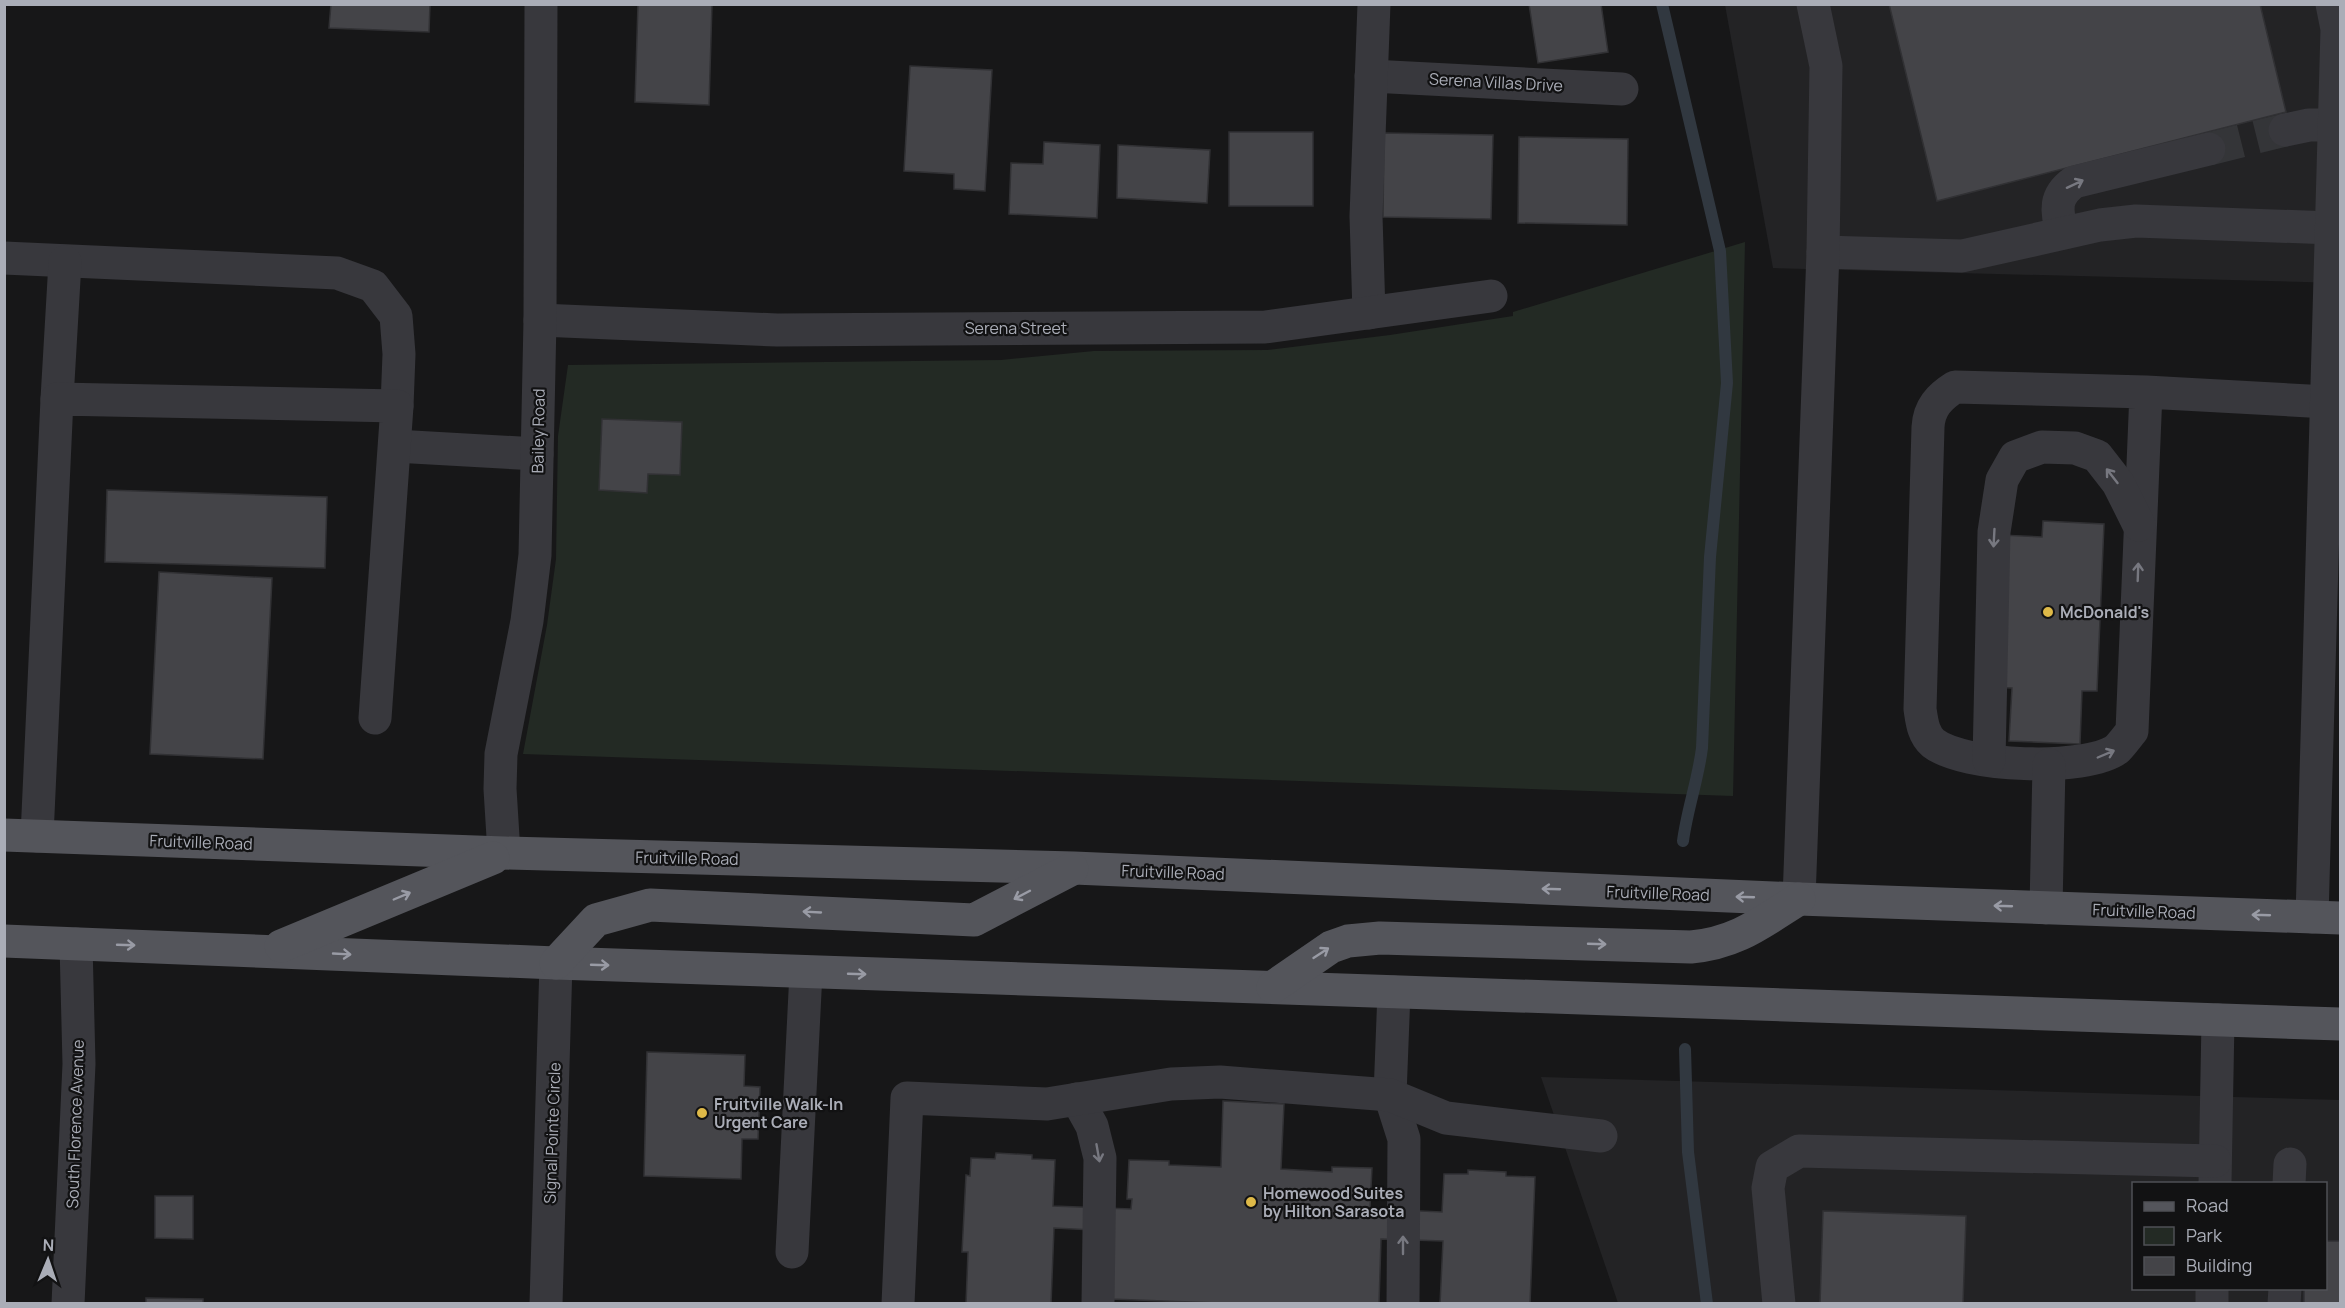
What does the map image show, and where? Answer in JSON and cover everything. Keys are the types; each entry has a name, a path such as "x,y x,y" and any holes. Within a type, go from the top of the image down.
{"main road":[{"name":"Fruitville Road","path":"4,835 504,853 1074,868 1799,899 2326,918"},
{"path":"271,950 504,853"},
{"path":"556,963 596,920 650,905 975,920 1074,868"},
{"path":"1274,987 1331,947 1348,941 1380,938 1691,947 1739,937 1799,899"},
{"path":"4,942 271,950 806,972 2340,1024"}],"street":[{"name":"Bailey Road","path":"504,853 500,789 501,754 527,621 536,555 540,320 541,4"},
{"path":"1369,313 1366,216 1374,4"},
{"path":"1799,899 1823,252 1826,66 1813,4"},
{"path":"2326,918 2332,523 2327,402 2336,21"},
{"name":"Serena Villas Drive","path":"1371,76 1622,89"},
{"path":"2285,130 2309,125 2334,124"},
{"path":"2062,234 2057,211 2059,201 2063,189 2074,182 2209,148"},
{"path":"1823,252 1962,256 2100,225 2136,221 2332,228"},
{"path":"4,258 337,273 373,286 396,316 399,354 395,446 375,718"},
{"path":"37,836 65,262"},
{"name":"Serena Street","path":"540,320 777,330 1265,327 1491,296"},
{"path":"2146,392 2132,731 2116,749 2093,759 2049,765 1952,754 1932,742 1923,730 1920,709 1929,415 1934,404 1955,387 2146,392 2327,402"},
{"path":"57,399 397,406"},
{"path":"395,446 537,454"},
{"path":"1989,760 1994,532 2002,480 2015,458 2042,447 2075,448 2097,456 2118,483 2140,527"},
{"path":"2046,908 2049,765"},
{"name":"South Florence Avenue","path":"68,1304 79,1064 76,944"},
{"name":"Signal Pointe Circle","path":"546,1304 556,963"},
{"path":"792,1252 806,972"},
{"path":"1394,992 1390,1095 1404,1139 1403,1304"},
{"path":"1779,1304 1768,1188 1772,1167 1799,1151 2215,1172 2218,1020"},
{"path":"898,1304 907,1098 1047,1104 1171,1084 1220,1082 1390,1095 1446,1119 1601,1136"},
{"path":"1077,1099 1092,1126 1100,1158 1098,1304"}],"shaded area":[{"path":"1725,5 2340,5 2340,283 1773,268"},
{"path":"1541,1077 2340,1100 2340,1303 1618,1303"}],"green space":[{"path":"1745,242 1733,796 523,754 547,625 556,559 558,436 568,365 1001,360 1094,351 1267,350 1390,335 1513,316 1513,312"}],"building":[{"path":"331,4 430,4 429,32 329,28"},
{"path":"638,4 712,4 709,105 635,102"},
{"path":"1529,4 1601,4 1608,52 1538,63"},
{"path":"1889,4 2260,4 2286,112 1937,201"},
{"path":"910,66 992,70 985,191 954,189 954,174 904,171"},
{"path":"1229,132 1313,132 1313,206 1229,206"},
{"path":"1384,133 1493,135 1491,219 1383,217"},
{"path":"1519,137 1628,139 1627,225 1518,223"},
{"path":"1044,142 1100,145 1097,218 1009,214 1011,163 1043,164"},
{"path":"1118,145 1210,150 1207,203 1117,198"},
{"path":"602,419 682,422 680,475 648,474 647,493 599,490"},
{"path":"107,490 327,497 325,568 105,562"},
{"name":"McDonald's","path":"2043,521 2104,524 2097,691 2082,691 2080,744 2009,741 2012,688 1993,687 2000,535 2042,537"},
{"path":"159,572 272,578 263,759 150,754"},
{"name":"Fruitville Walk-In Urgent Care","path":"647,1052 745,1055 744,1086 760,1087 758,1139 742,1139 741,1179 644,1176"},
{"name":"Homewood Suites by Hilton Sarasota","path":"1223,1101 1284,1104 1281,1169 1332,1172 1332,1167 1372,1168 1370,1208 1365,1208 1365,1217 1376,1217 1377,1209 1442,1212 1444,1174 1468,1174 1468,1170 1506,1172 1506,1176 1535,1177 1530,1304 1440,1304 1443,1241 1381,1239 1379,1304 1244,1304 1110,1299 1113,1231 1054,1228 1051,1304 966,1304 968,1252 962,1252 966,1175 970,1176 971,1158 995,1159 996,1153 1032,1155 1032,1159 1055,1160 1053,1206 1131,1209 1132,1199 1127,1199 1129,1160 1169,1161 1169,1165 1221,1167"},
{"path":"155,1196 193,1196 193,1239 155,1238"},
{"path":"1823,1211 1966,1216 1963,1304 1820,1304"},
{"path":"2327,1241 2340,1241 2340,1304 2304,1304 2304,1290 2327,1290"},
{"path":"146,1298 203,1299 203,1304 146,1304"}],"waterway":[{"path":"1662,4 1720,251 1727,383 1710,557 1702,748 1683,841"},
{"path":"1685,1049 1688,1152 1707,1304"}],"tunnel":[{"path":"2209,149 2285,130"}],"place":[{"name":"McDonald's","path":"2048,612"},
{"name":"Fruitville Walk-In Urgent Care","path":"702,1113"},
{"name":"Homewood Suites by Hilton Sarasota","path":"1251,1202"}]}
